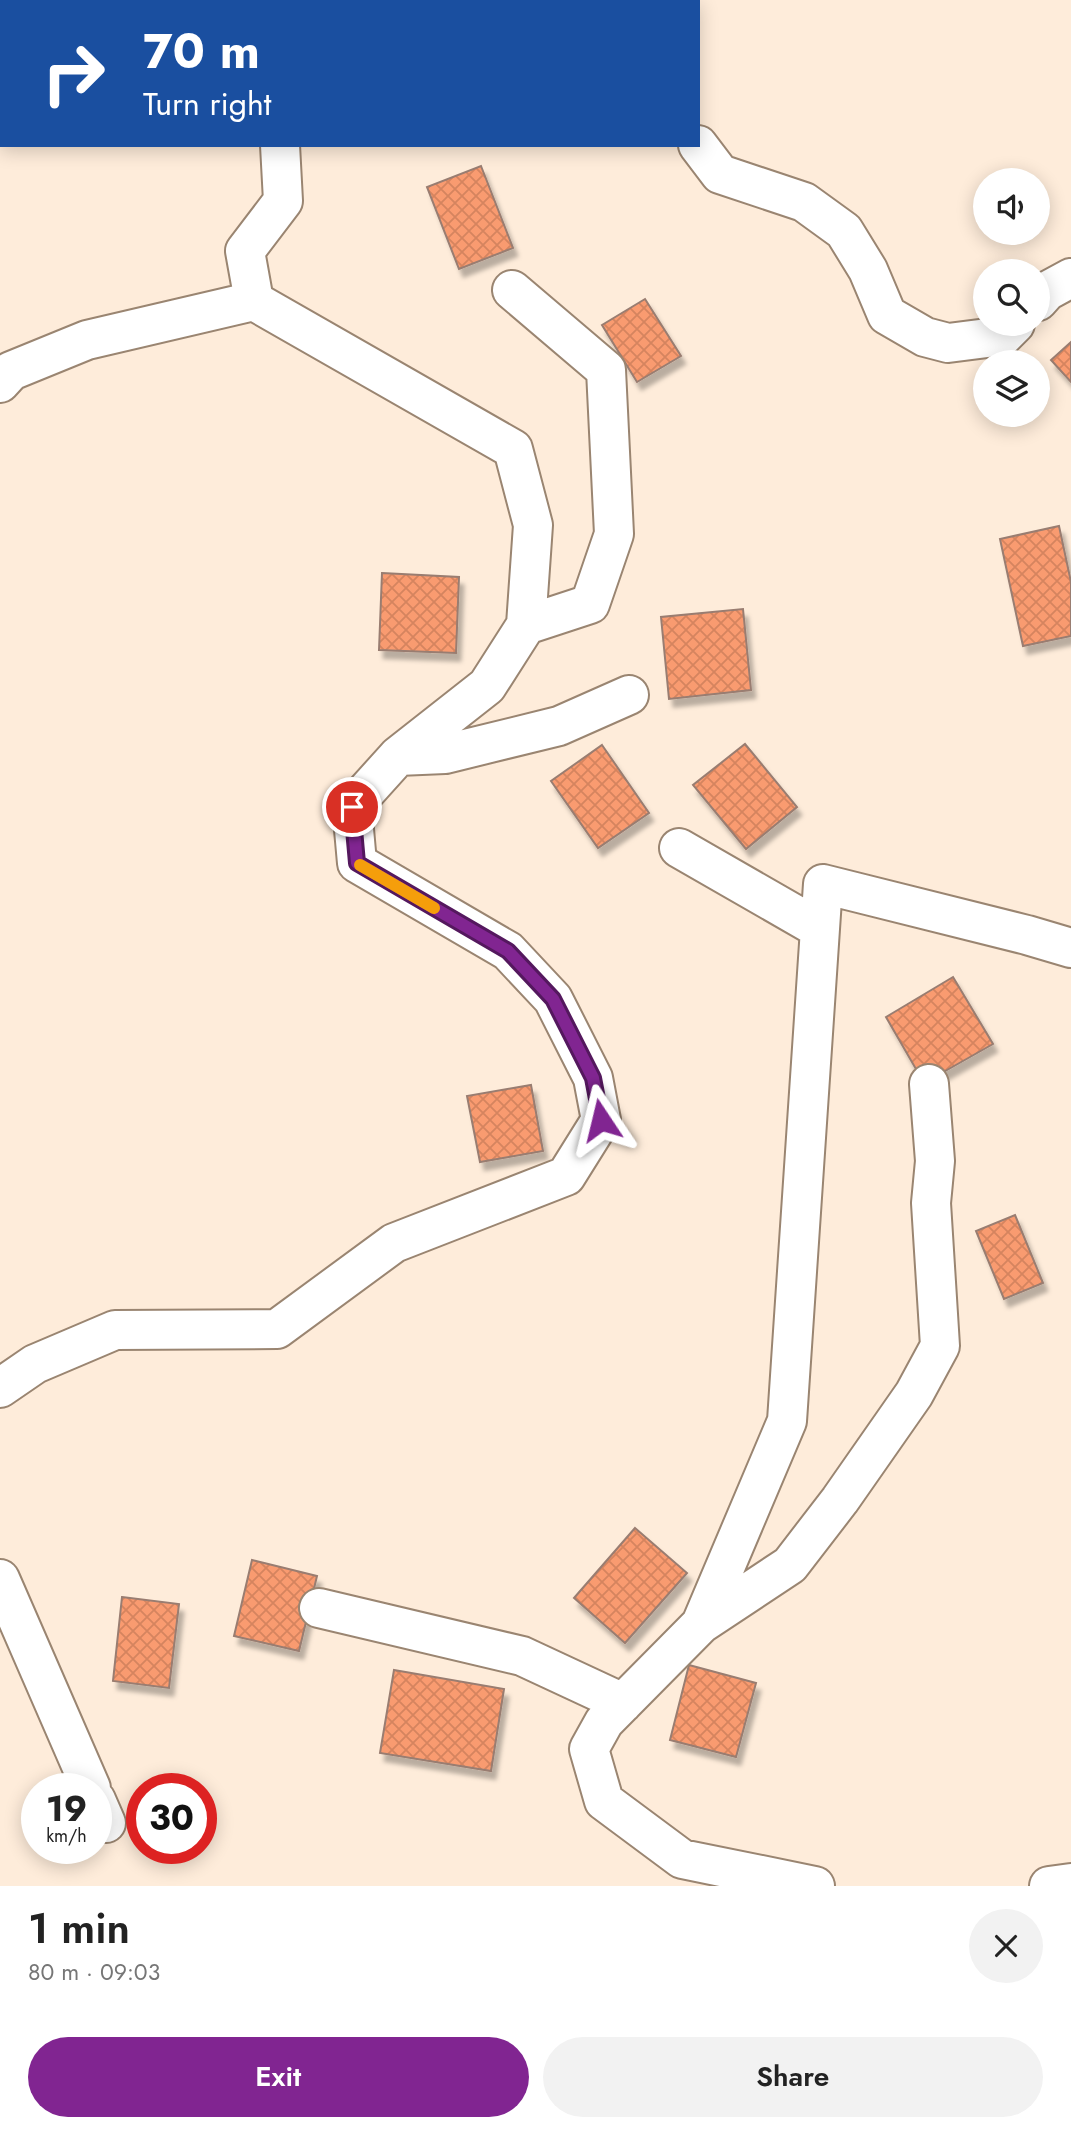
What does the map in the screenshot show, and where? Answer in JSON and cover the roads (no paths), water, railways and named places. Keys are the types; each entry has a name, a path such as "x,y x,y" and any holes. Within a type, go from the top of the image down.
{"street":[{"path":"254,301 245,251 283,201 280,147"},
{"path":"700,147 720,174 804,202 844,231 868,270 887,315 925,337 948,343 1004,336"},
{"path":"1050,289 1071,278"},
{"path":"512,290 606,370 614,534 590,604 526,625"},
{"path":"0,383 11,371 87,340 254,301 513,449 533,525 526,625 487,686 398,756 352,807 357,863 508,951 553,999 593,1078 601,1120 566,1176 394,1243 277,1329 116,1330 35,1364 0,1388"},
{"path":"398,756 445,754 559,726 629,695"},
{"path":"679,848 820,929"},
{"path":"701,1624 787,1420 823,884 1071,948"},
{"path":"815,1886 682,1859 604,1801 589,1749 604,1723 701,1624 790,1565 840,1500 914,1394 940,1346 930,1203 935,1161 929,1084"},
{"path":"0,1579 84,1773"},
{"path":"319,1608 522,1656 624,1703"},
{"path":"1049,1886 1071,1883"}]}
